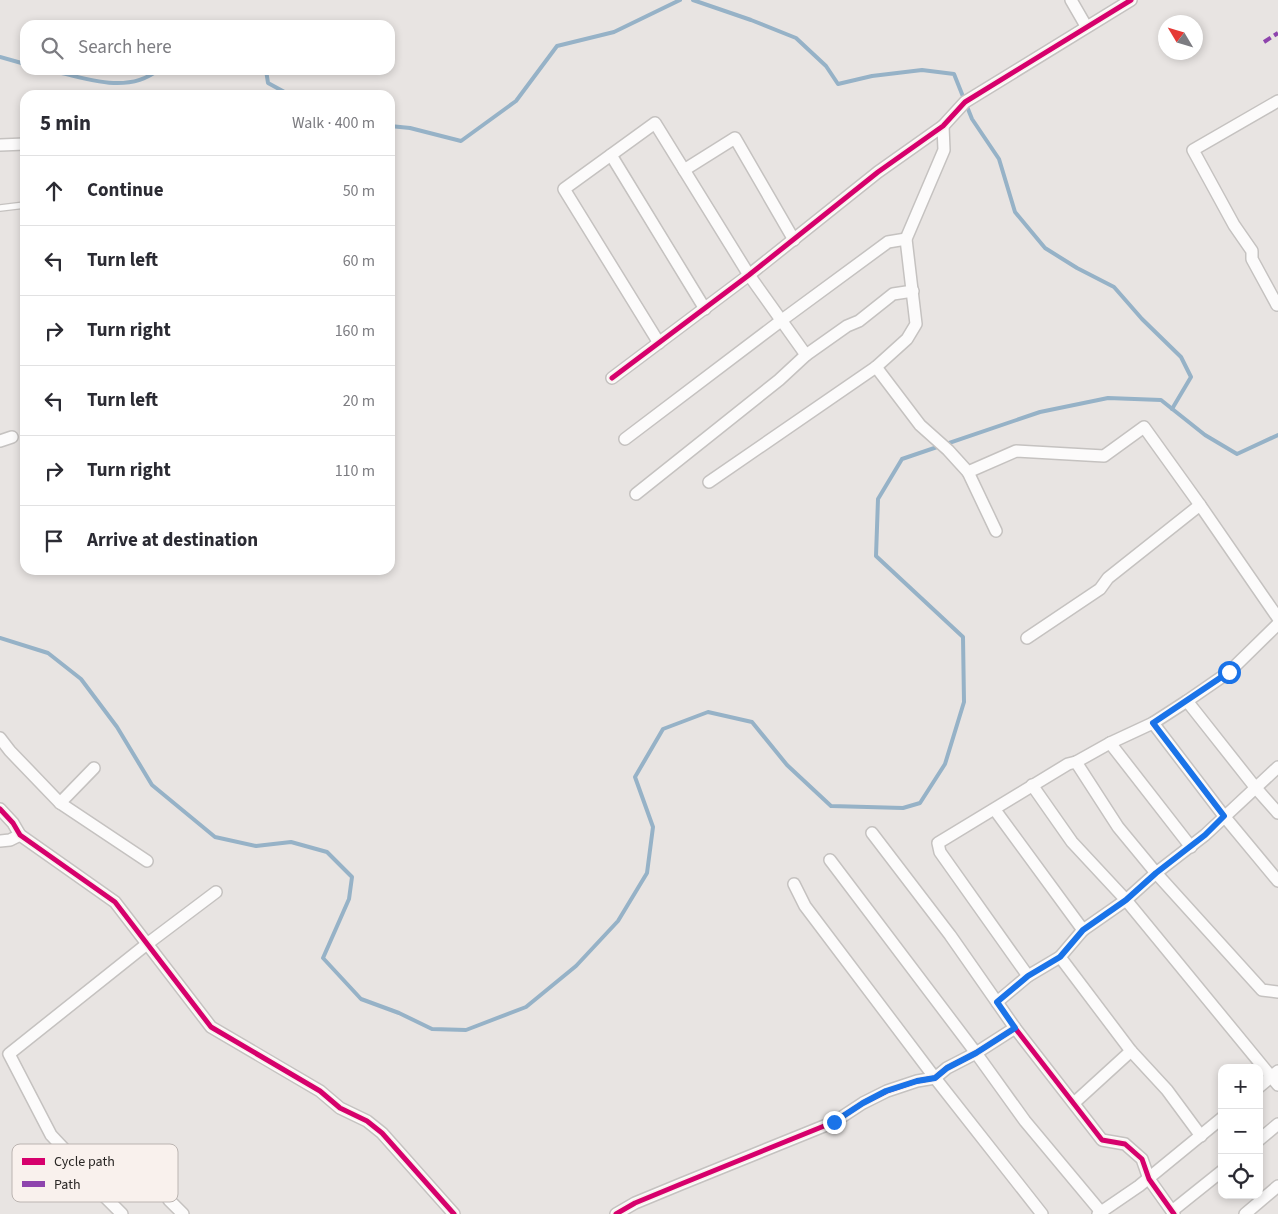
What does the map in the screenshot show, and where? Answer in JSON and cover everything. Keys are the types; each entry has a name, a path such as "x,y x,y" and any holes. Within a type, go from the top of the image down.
{"street":[{"path":"1071,0 1086,26"},
{"path":"612,378 749,275 878,172 943,126 966,102 1086,26 1131,0"},
{"path":"1278,101 1193,150 1234,224 1252,251 1252,260 1278,304"},
{"path":"660,343 564,189 655,123 749,275 806,355"},
{"path":"709,482 876,367 907,339 916,324 906,239 944,150 943,126"},
{"path":"684,170 734,138 794,240"},
{"path":"0,145 20,144"},
{"path":"611,155 705,309"},
{"path":"625,439 888,242 906,239"},
{"path":"636,494 779,380 806,355 847,326 859,321 893,294 913,291"},
{"path":"876,367 920,425 948,450 968,472 996,531"},
{"path":"968,472 1016,451 1104,456 1144,427 1278,618"},
{"path":"0,441 12,437"},
{"path":"1027,638 1100,589 1108,578 1200,505"},
{"path":"1028,976 940,852 938,843 1068,764 1076,762 1110,743 1153,723 1229,672 1278,624"},
{"path":"1187,701 1278,813"},
{"path":"1153,723 1224,816 1278,881"},
{"path":"0,738 60,803 147,861"},
{"path":"1110,743 1191,847"},
{"path":"1076,762 1118,827 1156,873 1262,990 1278,992"},
{"path":"997,1002 1028,976 1060,957 1083,930 1126,900 1156,873 1191,847 1278,766"},
{"path":"60,803 94,768"},
{"path":"1032,785 1072,842 1126,900 1276,1078 1263,1085"},
{"path":"0,809 13,823 20,835 115,902 211,1027 320,1091 340,1108 375,1127 454,1214"},
{"path":"995,810 1083,930"},
{"path":"872,833 950,935 1015,1028 1102,1140 1125,1144 1142,1159 1149,1179 1173,1213 1218,1174"},
{"path":"0,842 20,835"},
{"path":"830,860 1025,1121 1100,1213 1149,1179 1218,1121"},
{"path":"794,884 805,906 935,1078 1042,1214"},
{"path":"59,1144 51,1135 5,1051 216,892"},
{"path":"1060,957 1131,1052 1167,1090 1200,1136"},
{"path":"616,1214 673,1187 834,1122 886,1091 917,1081 935,1078 947,1068 976,1053 1015,1028"},
{"path":"1074,1103 1131,1052"},
{"path":"1263,1137 1278,1124"},
{"path":"1246,1214 1278,1186"},
{"path":"110,1202 122,1214"},
{"path":"171,1202 183,1214"}],"lane":[{"path":"0,208 20,206"}],"waterway":[{"path":"395,126 410,128 461,141 516,101 557,46 614,32 680,0"},
{"path":"693,0 796,38 826,66 838,84 872,76 922,70 954,74 972,119 999,159 1015,212 1045,248 1077,268 1114,287 1142,319 1181,357 1191,377 1172,409"},
{"path":"0,57 20,63"},
{"path":"70,75 91,80 119,83 133,82 150,75"},
{"path":"267,75 268,83 281,90"},
{"path":"0,638 48,653 81,679 117,727 152,785 215,837 256,846 291,842 327,852 352,877 349,899 323,958 361,999 399,1013 432,1029 466,1030 526,1007 576,966 618,921 647,873 653,827 635,777 663,729 708,712 752,722 787,765 831,806 903,808 920,803 945,764 964,702 963,637 876,556 878,499 902,459 1040,412 1108,398 1161,400 1205,435 1237,454 1278,435"}],"marked path":[{"path":"1264,42 1278,33"}],"cycle path":[{"path":"612,378 749,275 878,172 943,126 965,102 1131,0"},
{"path":"0,809 13,823 20,835 115,902 211,1027 320,1091 340,1108 367,1121 382,1133 454,1214"},
{"path":"616,1214 635,1203 834,1122 863,1103 887,1091 917,1081 935,1078 947,1068 976,1053 1015,1028 1102,1140 1125,1144 1142,1159 1149,1179 1174,1214"}],"route":[{"path":"834,1122 886,1091 917,1081 935,1078 947,1068 976,1053 1015,1028 997,1002 1028,976 1060,957 1083,930 1126,900 1156,873 1205,835 1224,816 1153,723 1229,672"}]}
